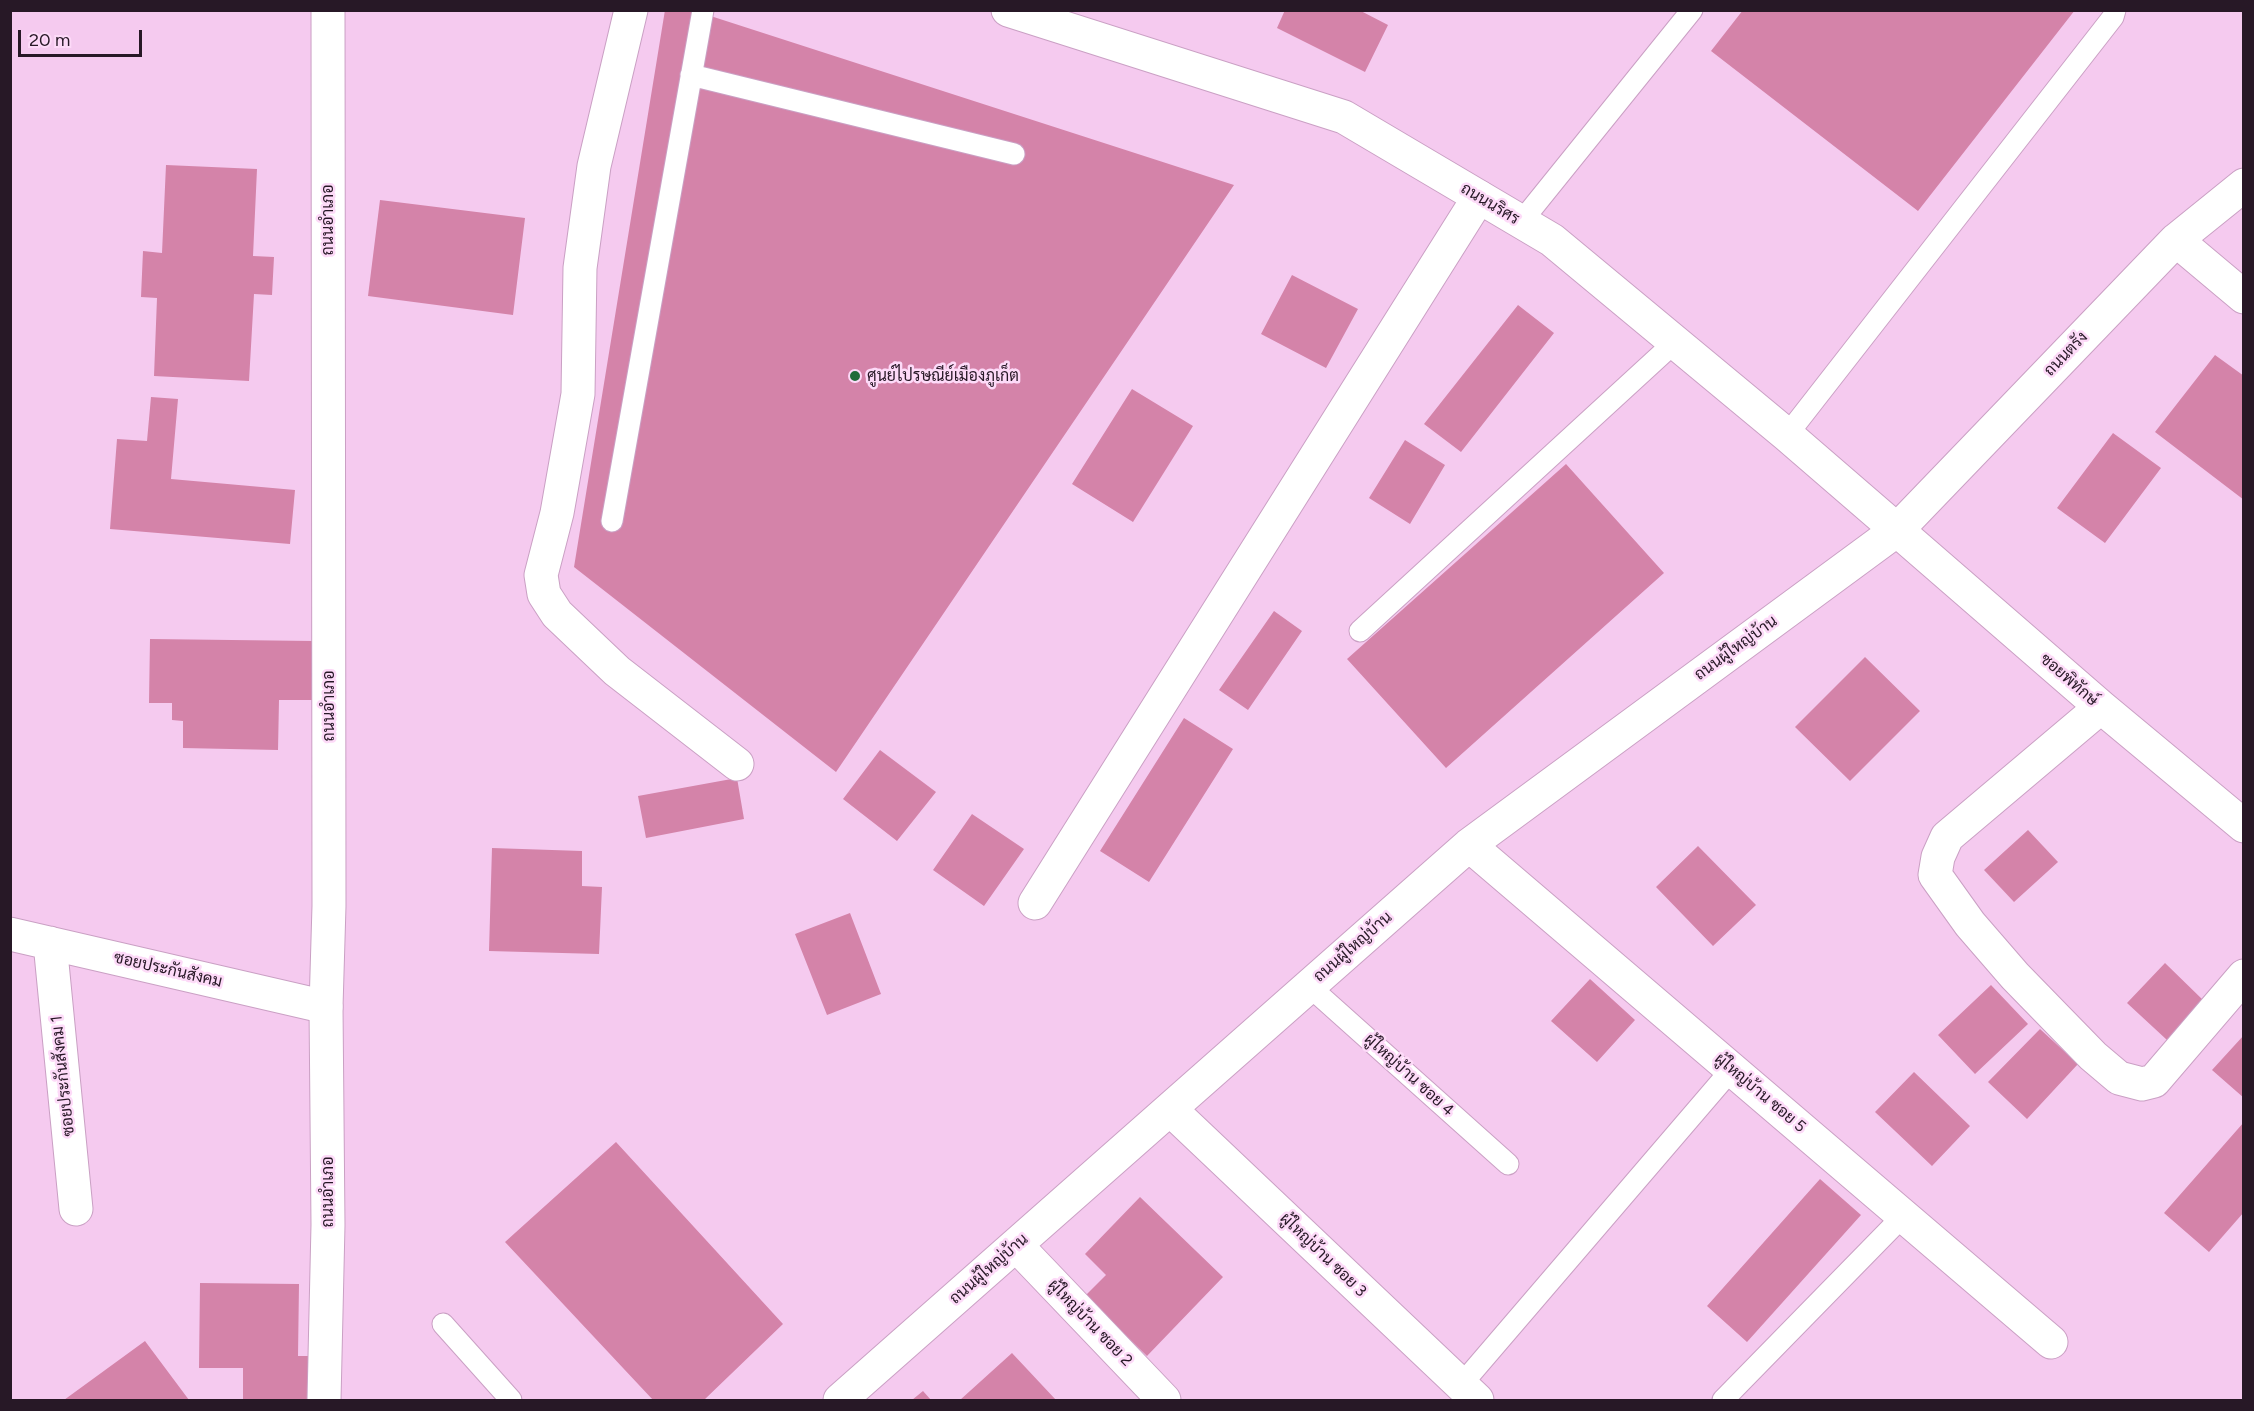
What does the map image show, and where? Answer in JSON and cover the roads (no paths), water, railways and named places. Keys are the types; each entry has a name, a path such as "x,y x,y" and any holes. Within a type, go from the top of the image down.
{"street":[{"name":"ถนนอำเภอ","path":"324,1401 328,1225 326,1007 329,906 328,10"},
{"path":"631,10 594,166 580,268 578,394 557,513 541,574 544,594 557,614 617,671 737,764"},
{"name":"ถนนนริศร","path":"1008,10 1052,17 1344,117 1552,240 1787,435 1897,530"},
{"name":"ถนนตรัง","path":"1897,530 2176,240 2242,189"},
{"path":"1035,903 1479,197"},
{"path":"2176,240 2244,297"},
{"name":"ซอยพิทักษ์","path":"1897,530 2101,708 2244,826"},
{"name":"ถนนผู้ใหญ่บ้าน","path":"840,1401 1469,845 1897,530"},
{"path":"2101,708 1947,837 1938,857 1935,875 1970,924 2015,976 2093,1056 2119,1078 2142,1084 2154,1081 2244,976"},
{"name":"ผู้ใหญ่บ้าน ซอย 5","path":"1469,845 2051,1342"},
{"name":"ซอยประกันสังคม","path":"10,934 326,1007"},
{"name":"ซอยประกันสังคม 1","path":"50,943 76,1209"},
{"name":"ผู้ใหญ่บ้าน ซอย 3","path":"1170,1109 1469,1393"},
{"name":"ผู้ใหญ่บ้าน ซอย 2","path":"1016,1245 1164,1401"}],"lane":[{"path":"612,521 703,10"},
{"path":"1521,222 1692,10"},
{"path":"1787,435 2113,17 2115,10"},
{"path":"691,75 1014,154"},
{"path":"1360,631 1675,342"},
{"name":"ผู้ใหญ่บ้าน ซอย 4","path":"1309,986 1508,1164"},
{"path":"1469,1393 1732,1069"},
{"path":"1723,1401 1904,1215"},
{"path":"443,1324 511,1401"}],"place":[{"name":"ศูนย์ไปรษณีย์เมืองภูเก็ต","path":"855,376"}]}
